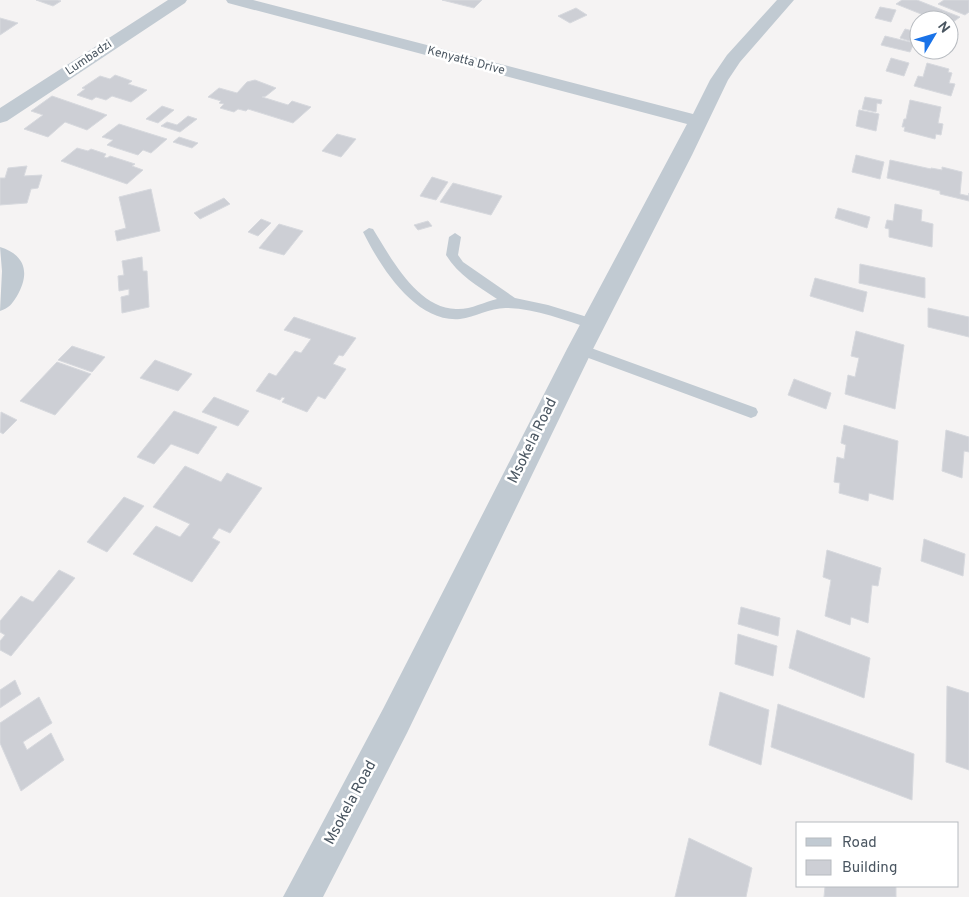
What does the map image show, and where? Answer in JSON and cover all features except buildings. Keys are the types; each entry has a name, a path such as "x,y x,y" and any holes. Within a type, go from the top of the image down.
{"street":[{"name":"Lumbadzi","path":"0,117 179,0"},
{"name":"Kenyatta Drive","path":"234,0 698,122"},
{"name":"Msokela Road","path":"302,897 395,721 592,324 678,164 719,80 733,59 786,0"},
{"path":"0,255 6,258 13,267 14,278 9,291 0,302"}],"lane":[{"path":"369,232 376,248 392,270 433,310 455,314 503,303 534,306 592,324"},
{"path":"455,237 452,255 460,266 514,304"},
{"path":"580,348 751,412"}]}
